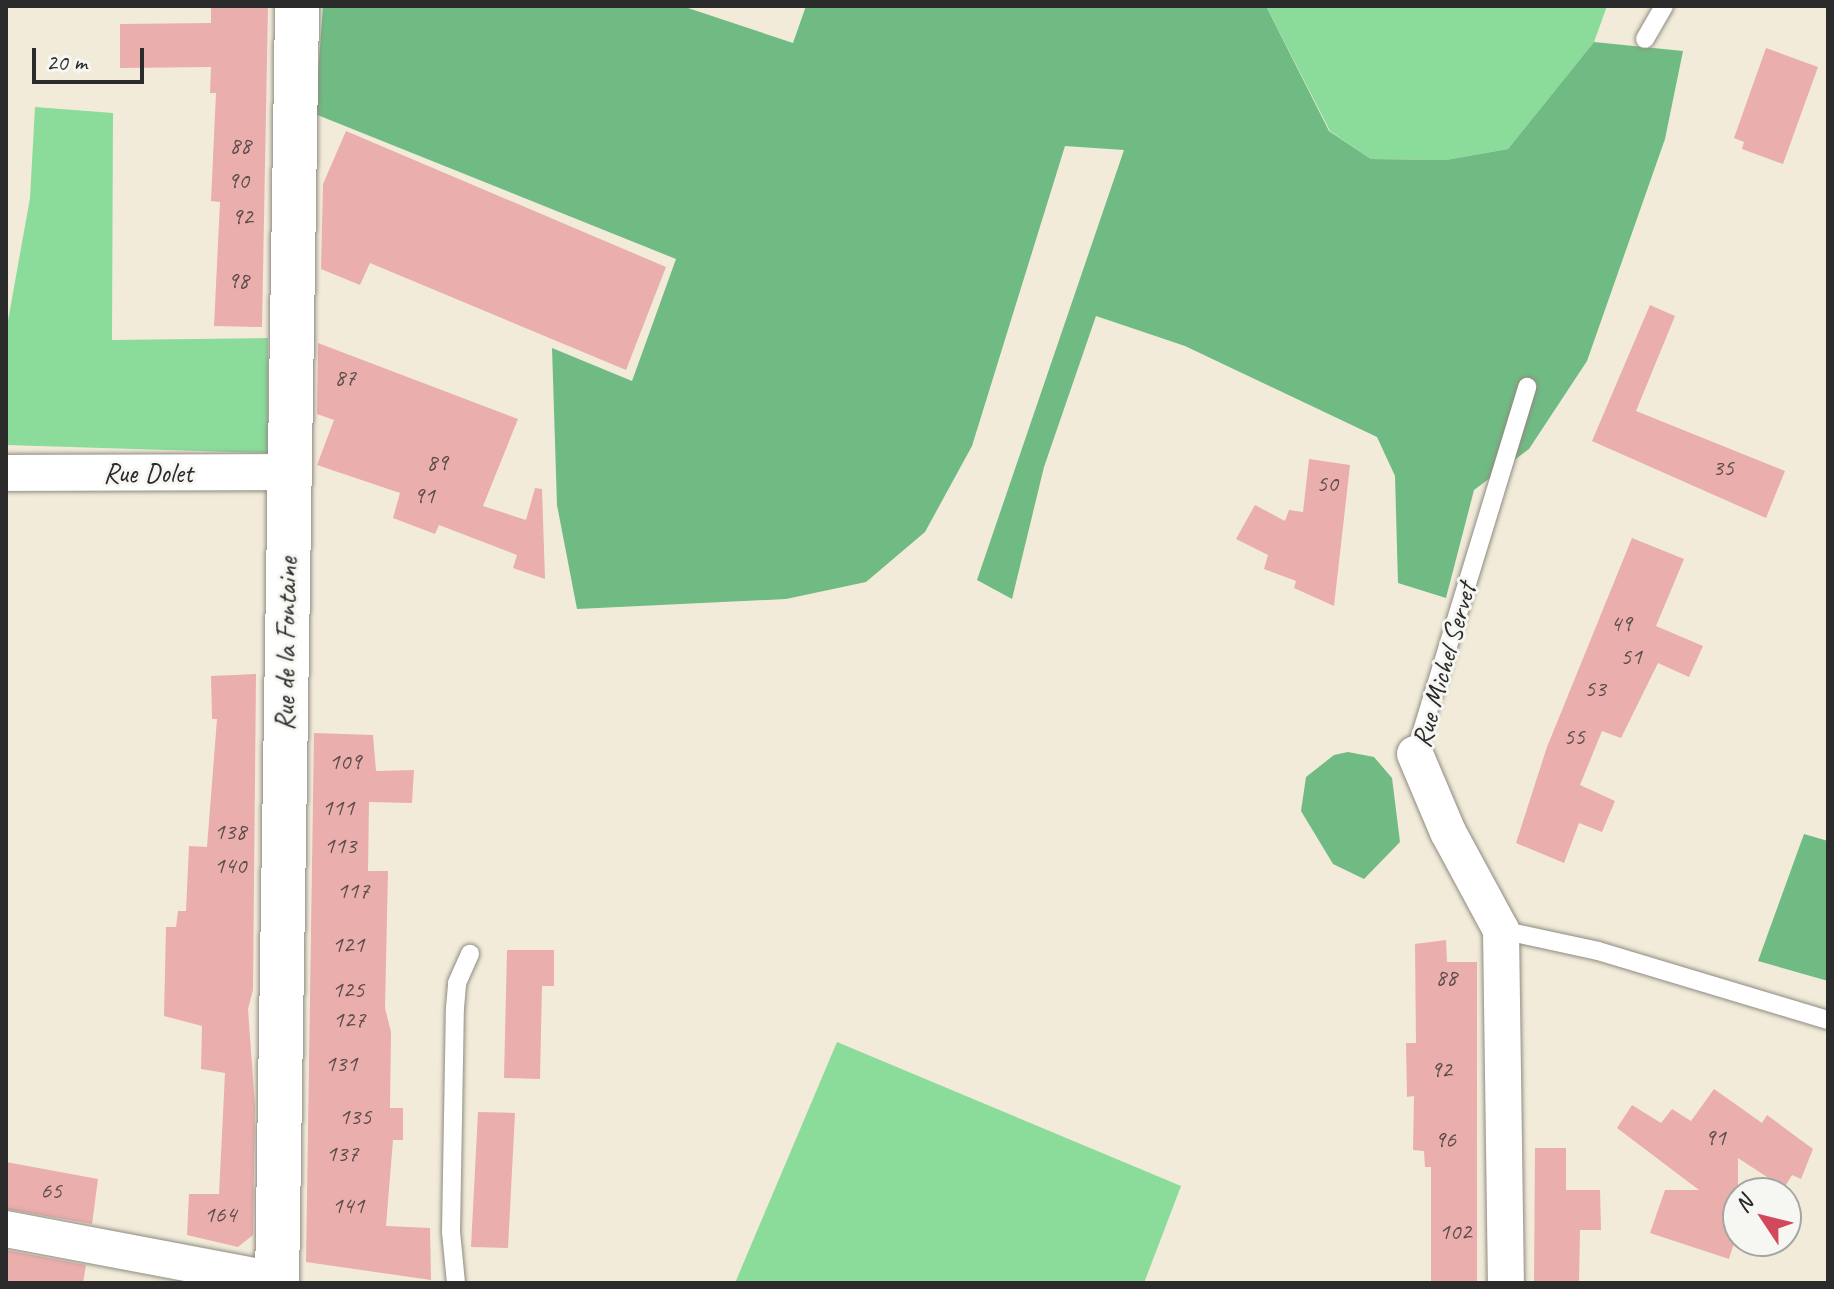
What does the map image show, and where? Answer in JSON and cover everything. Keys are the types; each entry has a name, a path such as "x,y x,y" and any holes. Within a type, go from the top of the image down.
{"street":[{"name":"Rue de la Fontaine","path":"277,1282 297,6"},
{"name":"Rue Dolet","path":"6,473 289,472"},
{"name":"Rue Michel Servet","path":"1415,754 1448,832 1501,930 1506,1283"},
{"path":"6,1229 277,1282"}],"lane":[{"path":"1645,39 1664,6"},
{"name":"Rue Michel Servet","path":"1415,754 1527,387"},
{"path":"1501,930 1598,951 1828,1020"},
{"path":"456,1283 451,1232 455,1008 457,983 470,954"}],"green space":[{"path":"323,6 682,6 793,43 806,6 1266,6 1329,131 1371,159 1446,160 1508,149 1594,42 1683,51 1665,139 1587,361 1529,449 1474,490 1446,598 1398,583 1395,476 1377,437 1185,346 1096,316 1044,467 1012,599 977,580 1124,150 1065,146 972,446 925,532 866,582 786,599 577,609 557,505 552,348 632,381 676,259 315,114"},
{"path":"1266,6 1607,6 1594,42 1508,149 1446,160 1371,159 1330,131"},
{"path":"35,107 113,113 112,340 268,338 268,453 6,445 6,332 30,198"},
{"path":"1348,752 1374,757 1392,778 1400,842 1364,879 1333,864 1301,811 1306,777 1334,755"},
{"path":"1804,834 1828,841 1828,981 1758,961"},
{"path":"837,1042 1181,1186 1144,1283 735,1283"}],"building":[{"path":"211,6 268,6 262,327 214,326 220,202 211,201 216,93 210,93 211,67 120,68 120,24 211,23"},
{"path":"1766,48 1818,67 1783,164 1742,149 1744,142 1734,138"},
{"path":"346,131 666,267 626,370 370,263 360,285 321,269 323,184"},
{"path":"1650,305 1675,316 1636,411 1785,471 1766,518 1592,441"},
{"path":"318,343 518,419 483,506 526,520 535,488 542,489 545,579 513,568 517,555 439,525 435,534 393,518 400,493 317,465 334,420 317,414"},
{"path":"1309,459 1350,465 1334,606 1294,588 1296,581 1264,569 1268,555 1236,539 1255,505 1285,521 1289,510 1303,512"},
{"path":"1632,538 1684,559 1656,626 1703,646 1689,677 1658,663 1621,738 1602,731 1580,785 1615,801 1602,832 1579,823 1564,863 1516,843 1547,747"},
{"path":"256,674 253,990 248,1009 255,1106 253,1235 238,1247 187,1235 189,1194 219,1194 225,1073 201,1069 202,1026 164,1016 166,927 176,927 178,911 186,911 189,846 207,847 217,719 212,719 211,676"},
{"path":"314,733 373,735 376,771 414,770 412,803 369,802 368,871 388,871 385,1008 391,1032 390,1108 403,1108 403,1140 393,1140 386,1226 430,1228 431,1280 306,1262"},
{"path":"1446,940 1447,962 1477,962 1477,1283 1431,1283 1431,1167 1425,1167 1424,1151 1413,1150 1414,1096 1407,1097 1406,1043 1416,1043 1415,944"},
{"path":"507,950 554,950 554,986 542,986 540,1079 504,1078"},
{"path":"1714,1089 1762,1123 1767,1115 1813,1149 1802,1177 1767,1177 1738,1158 1738,1177 1722,1177 1722,1257 1650,1233 1665,1190 1699,1190 1617,1128 1632,1105 1661,1123 1672,1109 1691,1121"},
{"path":"478,1112 515,1113 508,1248 471,1247"},
{"path":"1535,1148 1566,1148 1566,1190 1600,1190 1601,1230 1580,1230 1579,1283 1534,1283"},
{"path":"6,1162 98,1179 92,1224 6,1209"},
{"path":"6,1250 86,1265 83,1283 6,1283"}]}
